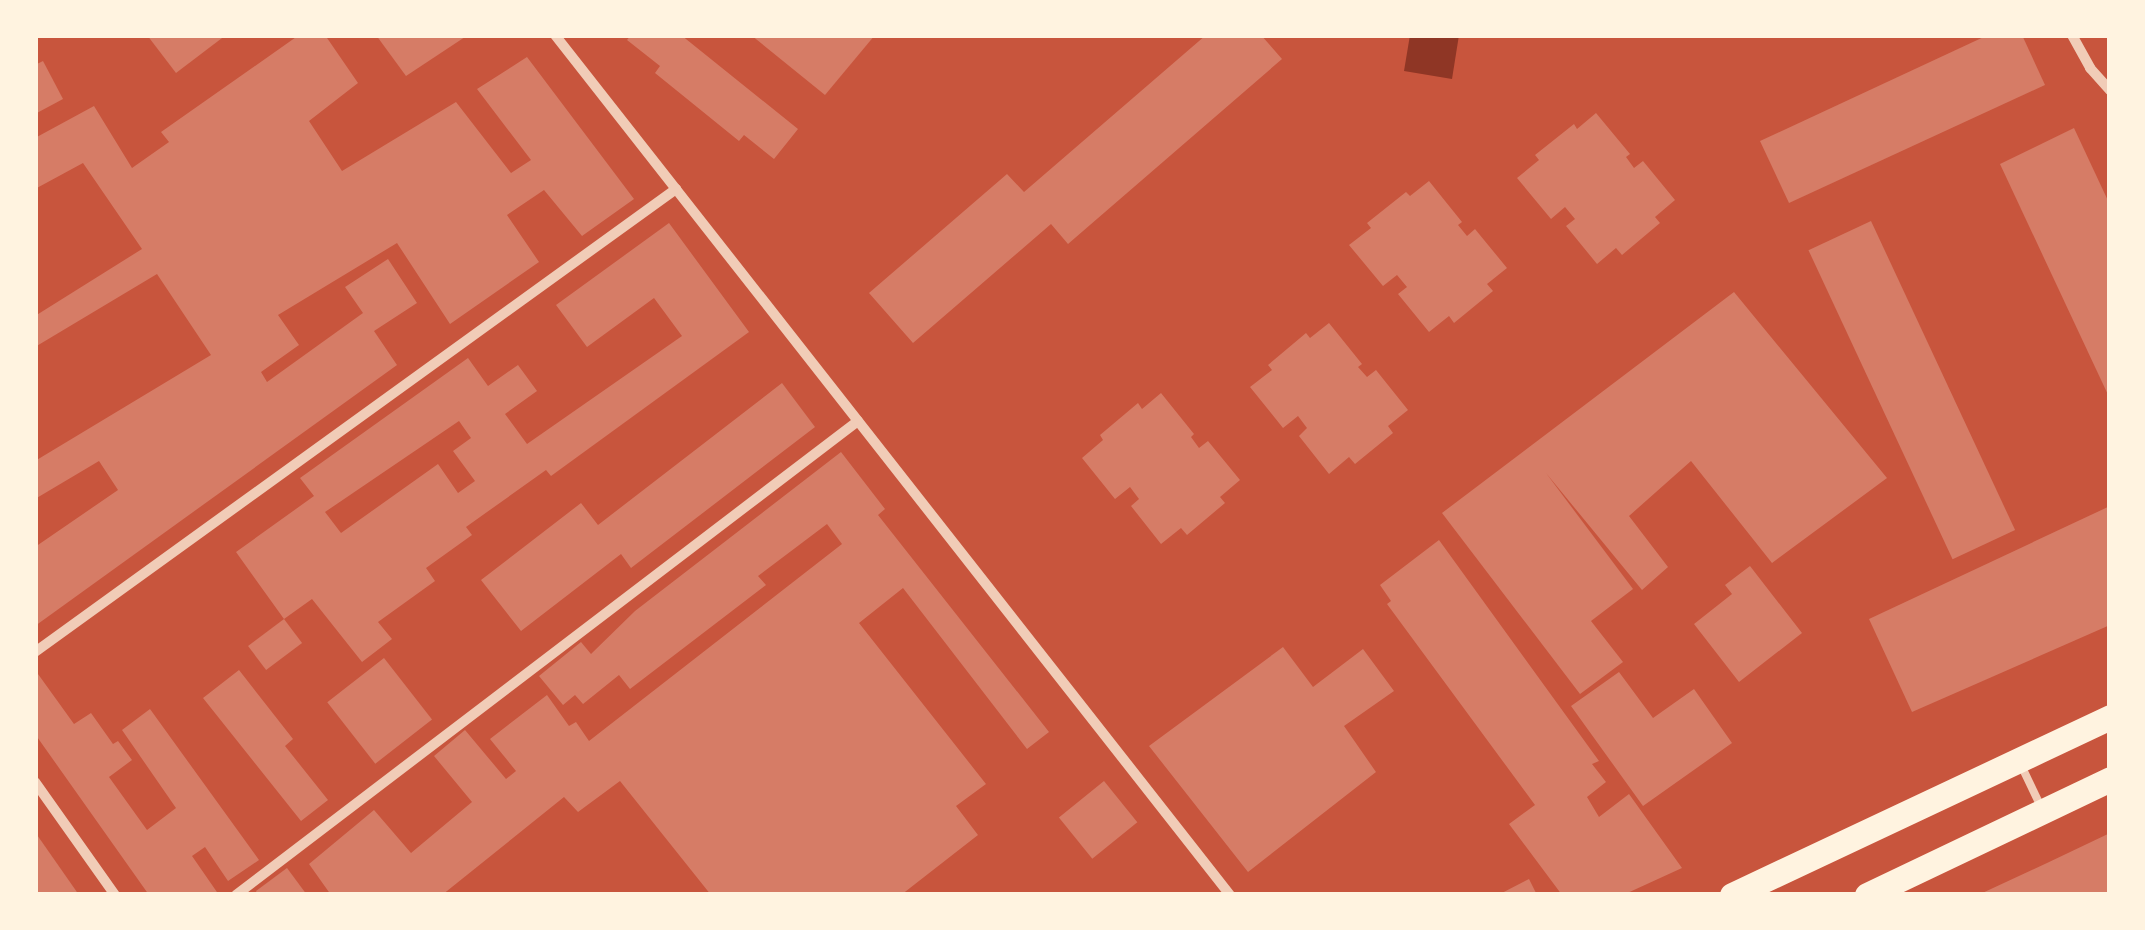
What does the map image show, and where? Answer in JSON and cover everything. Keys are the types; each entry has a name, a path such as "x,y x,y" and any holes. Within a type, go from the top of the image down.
{"main road":[{"path":"1732,895 2110,717"},
{"path":"1866,895 2110,779"}],"street":[{"path":"555,35 1230,895"},
{"path":"2072,35 2090,68 2110,90"},
{"path":"35,652 676,189"},
{"path":"236,895 858,421"},
{"path":"35,782 115,895"}],"lane":[{"path":"2019,760 2044,811"}],"shaded area":[{"path":"1410,35 1459,35 1452,79 1404,71"}],"building":[{"path":"147,35 226,35 176,73"},
{"path":"299,35 325,35 358,83 309,121 342,171 456,102 511,173 531,160 477,89 527,57 634,199 582,236 544,190 507,215 539,262 450,324 397,243 278,315 299,345 261,372 267,382 363,313 345,287 388,259 417,303 374,331 397,365 35,626 35,547 118,490 99,461 35,499 35,461 211,355 157,274 35,347 35,316 142,249 83,163 35,189 35,138 94,106 132,168 169,142 161,132"},
{"path":"376,35 468,35 406,76"},
{"path":"631,35 681,35 798,129 774,159 744,135 739,141 655,73 660,66 627,40"},
{"path":"751,35 875,35 825,95"},
{"path":"1206,35 1261,35 1282,59 1068,244 1051,224 913,343 869,293 1007,174 1024,192"},
{"path":"1988,35 2022,35 2045,85 1789,203 1760,141"},
{"path":"43,61 63,99 35,114 35,65"},
{"path":"1596,113 1630,154 1626,157 1634,168 1643,161 1675,200 1655,217 1660,223 1622,255 1616,248 1597,264 1566,226 1575,219 1565,207 1551,219 1517,178 1539,160 1535,155 1574,124 1577,129"},
{"path":"2074,128 2110,205 2110,399 2000,164"},
{"path":"1429,181 1462,222 1458,225 1467,236 1475,229 1507,268 1487,284 1493,291 1454,323 1449,316 1429,332 1398,294 1407,287 1397,275 1383,286 1349,245 1371,228 1367,223 1406,192 1410,196"},
{"path":"1871,221 2015,530 1953,559 1808,250"},
{"path":"669,223 749,332 551,476 546,470 466,527 472,535 426,568 435,581 378,622 392,639 362,662 312,599 284,619 236,552 314,496 300,478 468,358 488,386 518,365 537,391 505,414 527,444 682,336 654,298 587,347 556,305","holes":["459,421 471,438 453,451 475,481 458,493 438,464 341,533 325,512"]},
{"path":"1734,292 1887,478 1772,563 1691,461 1629,516 1668,567 1642,590 1546,473 1633,589 1591,621 1623,662 1580,694 1442,513"},
{"path":"1329,323 1362,364 1358,367 1367,377 1376,370 1408,410 1388,426 1393,433 1355,464 1349,457 1329,474 1299,436 1307,428 1298,416 1283,428 1250,387 1272,370 1268,365 1306,333 1310,338"},
{"path":"782,383 815,427 631,568 621,554 521,631 481,580 581,503 598,525"},
{"path":"1161,393 1194,434 1191,437 1199,448 1208,441 1240,480 1220,497 1225,503 1187,535 1181,528 1161,544 1131,506 1139,499 1130,487 1115,499 1082,458 1103,440 1100,435 1138,403 1142,409"},
{"path":"841,452 885,509 878,515 1049,732 1027,749 903,588 859,623 986,784 956,806 978,835 901,895 711,895 620,781 578,812 564,797 442,895 331,895 309,864 374,810 411,853 472,802 434,756 465,730 506,779 516,771 490,739 547,695 569,726 576,722 589,741 842,544 827,524 758,576 766,585 630,689 619,675 583,704 575,695 563,705 539,676 581,642 591,654 635,611"},
{"path":"2110,506 2110,625 1912,712 1869,619"},
{"path":"1439,540 1599,761 1592,764 1606,782 1587,797 1599,817 1629,794 1682,868 1623,895 1562,895 1509,824 1535,805 1387,604 1391,601 1380,585"},
{"path":"1750,566 1802,633 1739,682 1694,624 1732,594 1725,585"},
{"path":"284,619 302,643 266,670 248,646"},
{"path":"1283,647 1313,687 1363,649 1394,691 1344,726 1376,772 1248,872 1149,746"},
{"path":"384,658 432,719 375,764 327,702"},
{"path":"239,670 293,739 285,746 328,800 301,821 203,698"},
{"path":"1619,672 1653,718 1694,689 1732,743 1643,806 1571,706"},
{"path":"38,674 74,724 91,713 113,744 118,741 132,760 109,777 147,830 176,808 122,730 150,709 259,860 228,881 205,847 192,856 219,895 149,895 35,734"},
{"path":"1104,781 1137,822 1092,859 1059,818"},
{"path":"35,832 79,895 38,895"},
{"path":"2110,833 2110,895 1978,895 2047,863"},
{"path":"287,868 307,895 258,895 256,891"},
{"path":"1529,879 1537,895 1498,895"}]}
